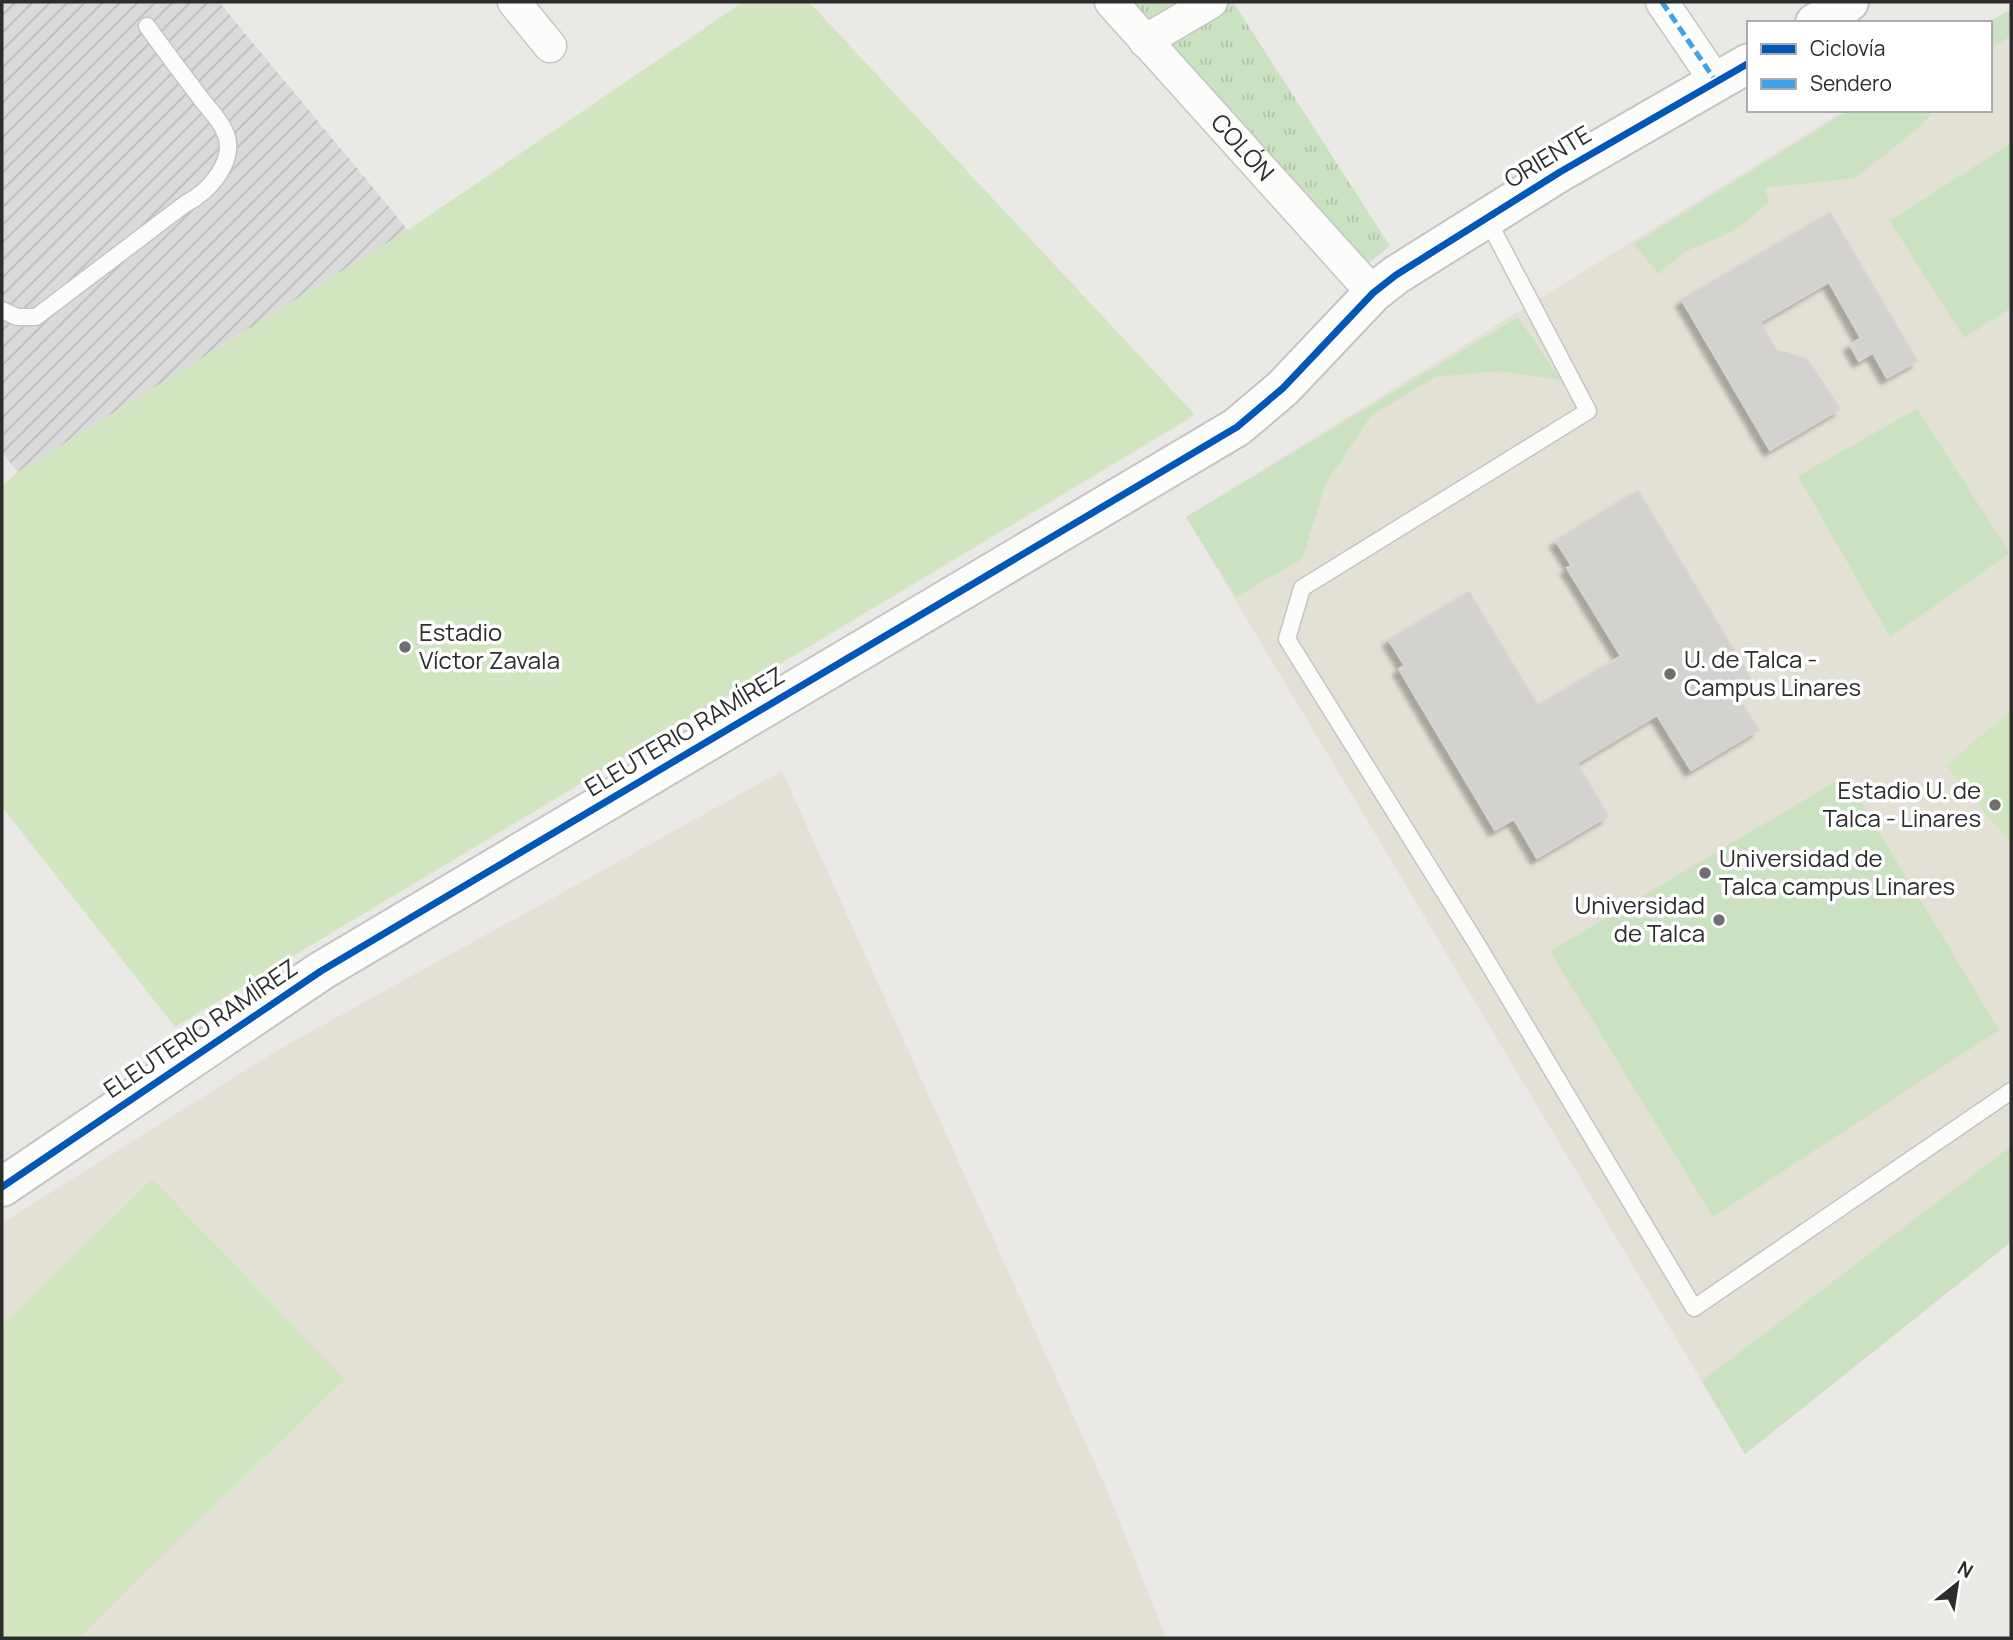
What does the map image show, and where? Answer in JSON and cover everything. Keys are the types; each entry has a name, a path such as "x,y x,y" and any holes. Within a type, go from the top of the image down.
{"street":[{"path":"514,2 550,46"},
{"name":"COLÓN","path":"1111,2 1373,293"},
{"path":"1145,41 1211,2"},
{"path":"1662,2 1717,83"},
{"path":"1818,21 1849,2"},
{"name":"ORIENTE","path":"1373,293 1396,275 1486,218 1653,117 1747,64"},
{"name":"ELEUTERIO RAMÍREZ","path":"2,1187 321,971 1237,427 1283,388 1373,293"}],"lane":[{"path":"2,310 16,317 36,317 185,204 200,196 213,184 222,169 226,156 225,132 147,26"},
{"path":"1486,218 1588,411 1302,588 1287,639 1478,946 1694,1308 2011,1091"}],"shaded area":[{"path":"2,2 219,2 408,230 18,472 2,453"},
{"name":"Universidad de Talca","path":"2011,8 2011,1242 1745,1454 1186,517 1842,112 1992,112 1990,21"},
{"path":"782,771 1106,1488 1166,1638 2,1638 2,1223 278,1050"}],"green space":[{"name":"Estadio Víctor Zavala","path":"743,2 809,2 1195,415 175,1027 2,807 2,486 18,472 408,230"},
{"path":"1124,2 1233,2 1390,246 1361,269"},
{"path":"2011,9 2011,36 1992,48 1992,21"},
{"path":"1846,112 1932,112 1920,127 1855,178 1765,188 1769,202 1734,231 1686,251 1658,274 1634,244"},
{"path":"2011,143 2011,308 1964,338 1890,221"},
{"path":"1518,317 1561,380 1497,371 1435,377 1371,416 1326,483 1302,559 1236,597 1186,517"},
{"path":"1917,409 2010,553 1890,637 1798,476"},
{"name":"Estadio U. de Talca - Linares","path":"2011,710 2011,844 1946,765"},
{"path":"1845,776 1999,1030 1713,1217 1550,951"},
{"path":"2011,1146 2011,1242 1745,1454 1702,1381"},
{"path":"152,1179 345,1379 78,1638 2,1638 2,1325"}],"building":[{"path":"1830,213 1917,361 1887,378 1873,353 1859,361 1850,345 1861,338 1829,282 1760,322 1776,350 1807,359 1840,409 1770,450 1682,300"},
{"name":"U. de Talca - Campus Linares","path":"1638,491 1751,679 1733,688 1758,730 1691,770 1657,715 1577,763 1608,816 1537,858 1514,819 1495,830 1399,669 1405,666 1389,640 1469,592 1538,706 1621,656 1567,568 1572,566 1556,541"}],"marked path":[{"path":"1662,2 1717,83"}],"cycle path":[{"path":"2,1187 321,971 1237,427 1283,388 1373,293 1396,275 1560,172 1747,64"}],"place":[{"name":"Estadio Víctor Zavala","path":"405,647"},
{"name":"U. de Talca - Campus Linares","path":"1670,674"},
{"name":"Estadio U. de Talca - Linares","path":"1995,805"},
{"name":"Universidad de Talca campus Linares","path":"1705,873"},
{"name":"Universidad de Talca","path":"1719,920"}]}
